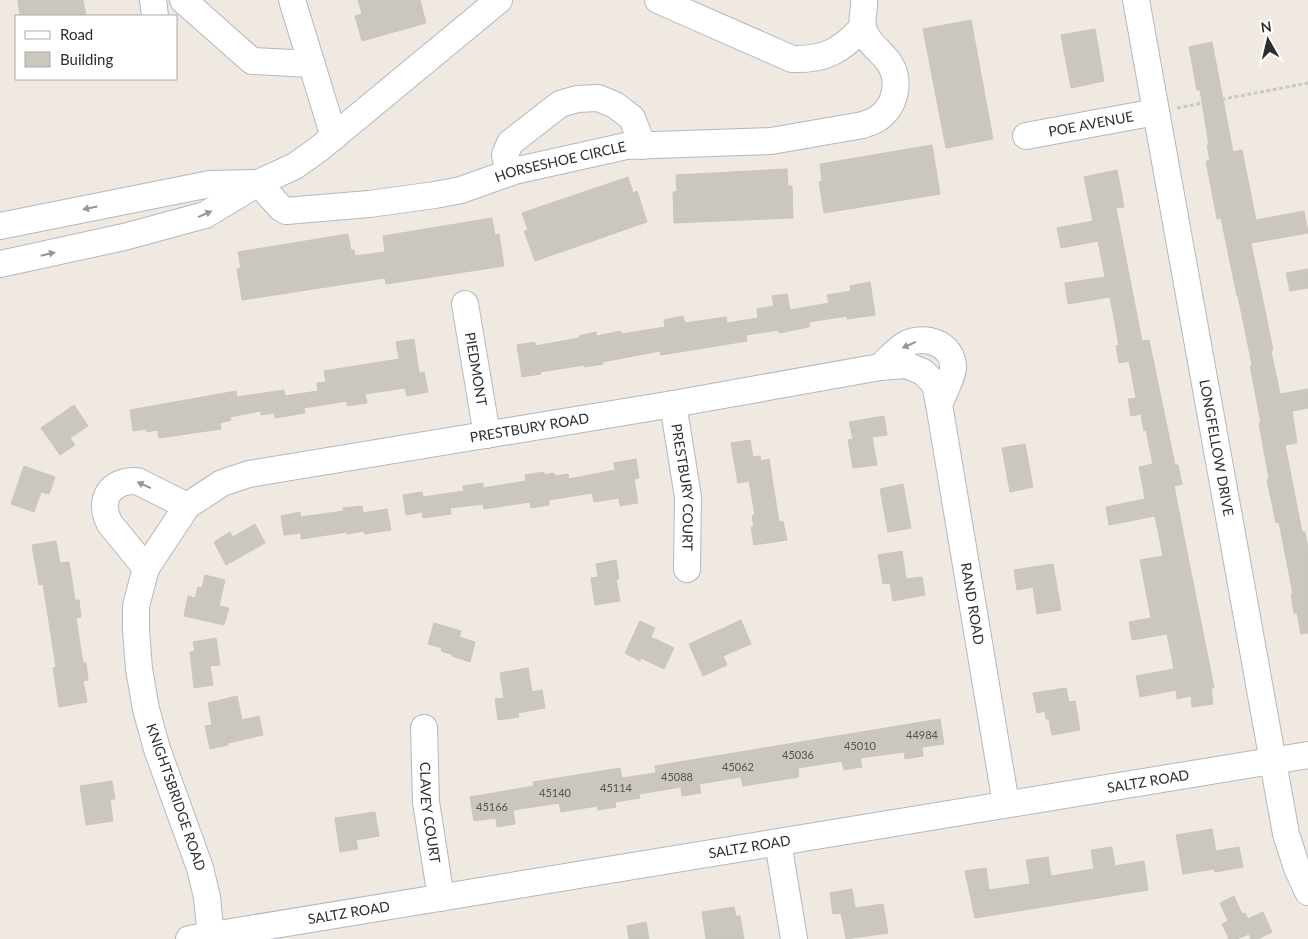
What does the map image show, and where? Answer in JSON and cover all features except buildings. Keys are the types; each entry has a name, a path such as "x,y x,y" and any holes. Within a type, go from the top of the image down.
{"street":[{"path":"153,0 155,15"},
{"path":"183,0 252,61 312,64"},
{"path":"292,0 334,137"},
{"path":"0,264 137,234 205,215 258,183 295,166 334,137 499,0"},
{"path":"658,0 792,59 810,59 827,55 849,42 863,27 864,0"},
{"name":"LONGFELLOW DRIVE","path":"1136,0 1286,834 1297,868 1308,892"},
{"name":"HORSESHOE CIRCLE","path":"258,183 286,211 369,204 461,190 509,173 626,146 771,140 863,125 877,119 891,103 895,92 895,79 889,62 869,42 863,27"},
{"path":"509,173 505,155 510,143 560,104 577,99 598,98 615,105 632,118 643,146"},
{"name":"POE AVENUE","path":"1026,136 1156,112"},
{"path":"0,226 210,184 258,183"},
{"path":"130,200 137,234"},
{"name":"PIEDMONT","path":"465,304 487,435"},
{"path":"880,367 906,344 928,339 943,346 950,356 953,368 939,404"},
{"name":"PRESTBURY ROAD","path":"146,568 188,506 222,483 249,474 673,404 880,367 906,365 923,372"},
{"name":"RAND ROAD","path":"923,372 935,384 939,404 1006,804"},
{"name":"PRESTBURY COURT","path":"673,404 688,497 687,569"},
{"path":"146,568 106,517 104,507 109,492 118,484 137,481 188,506"},
{"name":"KNIGHTSBRIDGE ROAD","path":"146,568 136,606 138,659 145,701 157,749 200,868 207,897 204,938"},
{"name":"CLAVEY COURT","path":"424,728 426,802 441,898"},
{"name":"SALTZ ROAD","path":"204,938 1308,755"},
{"path":"778,842 794,939"}],"path":[{"path":"1156,112 1308,83"}]}
